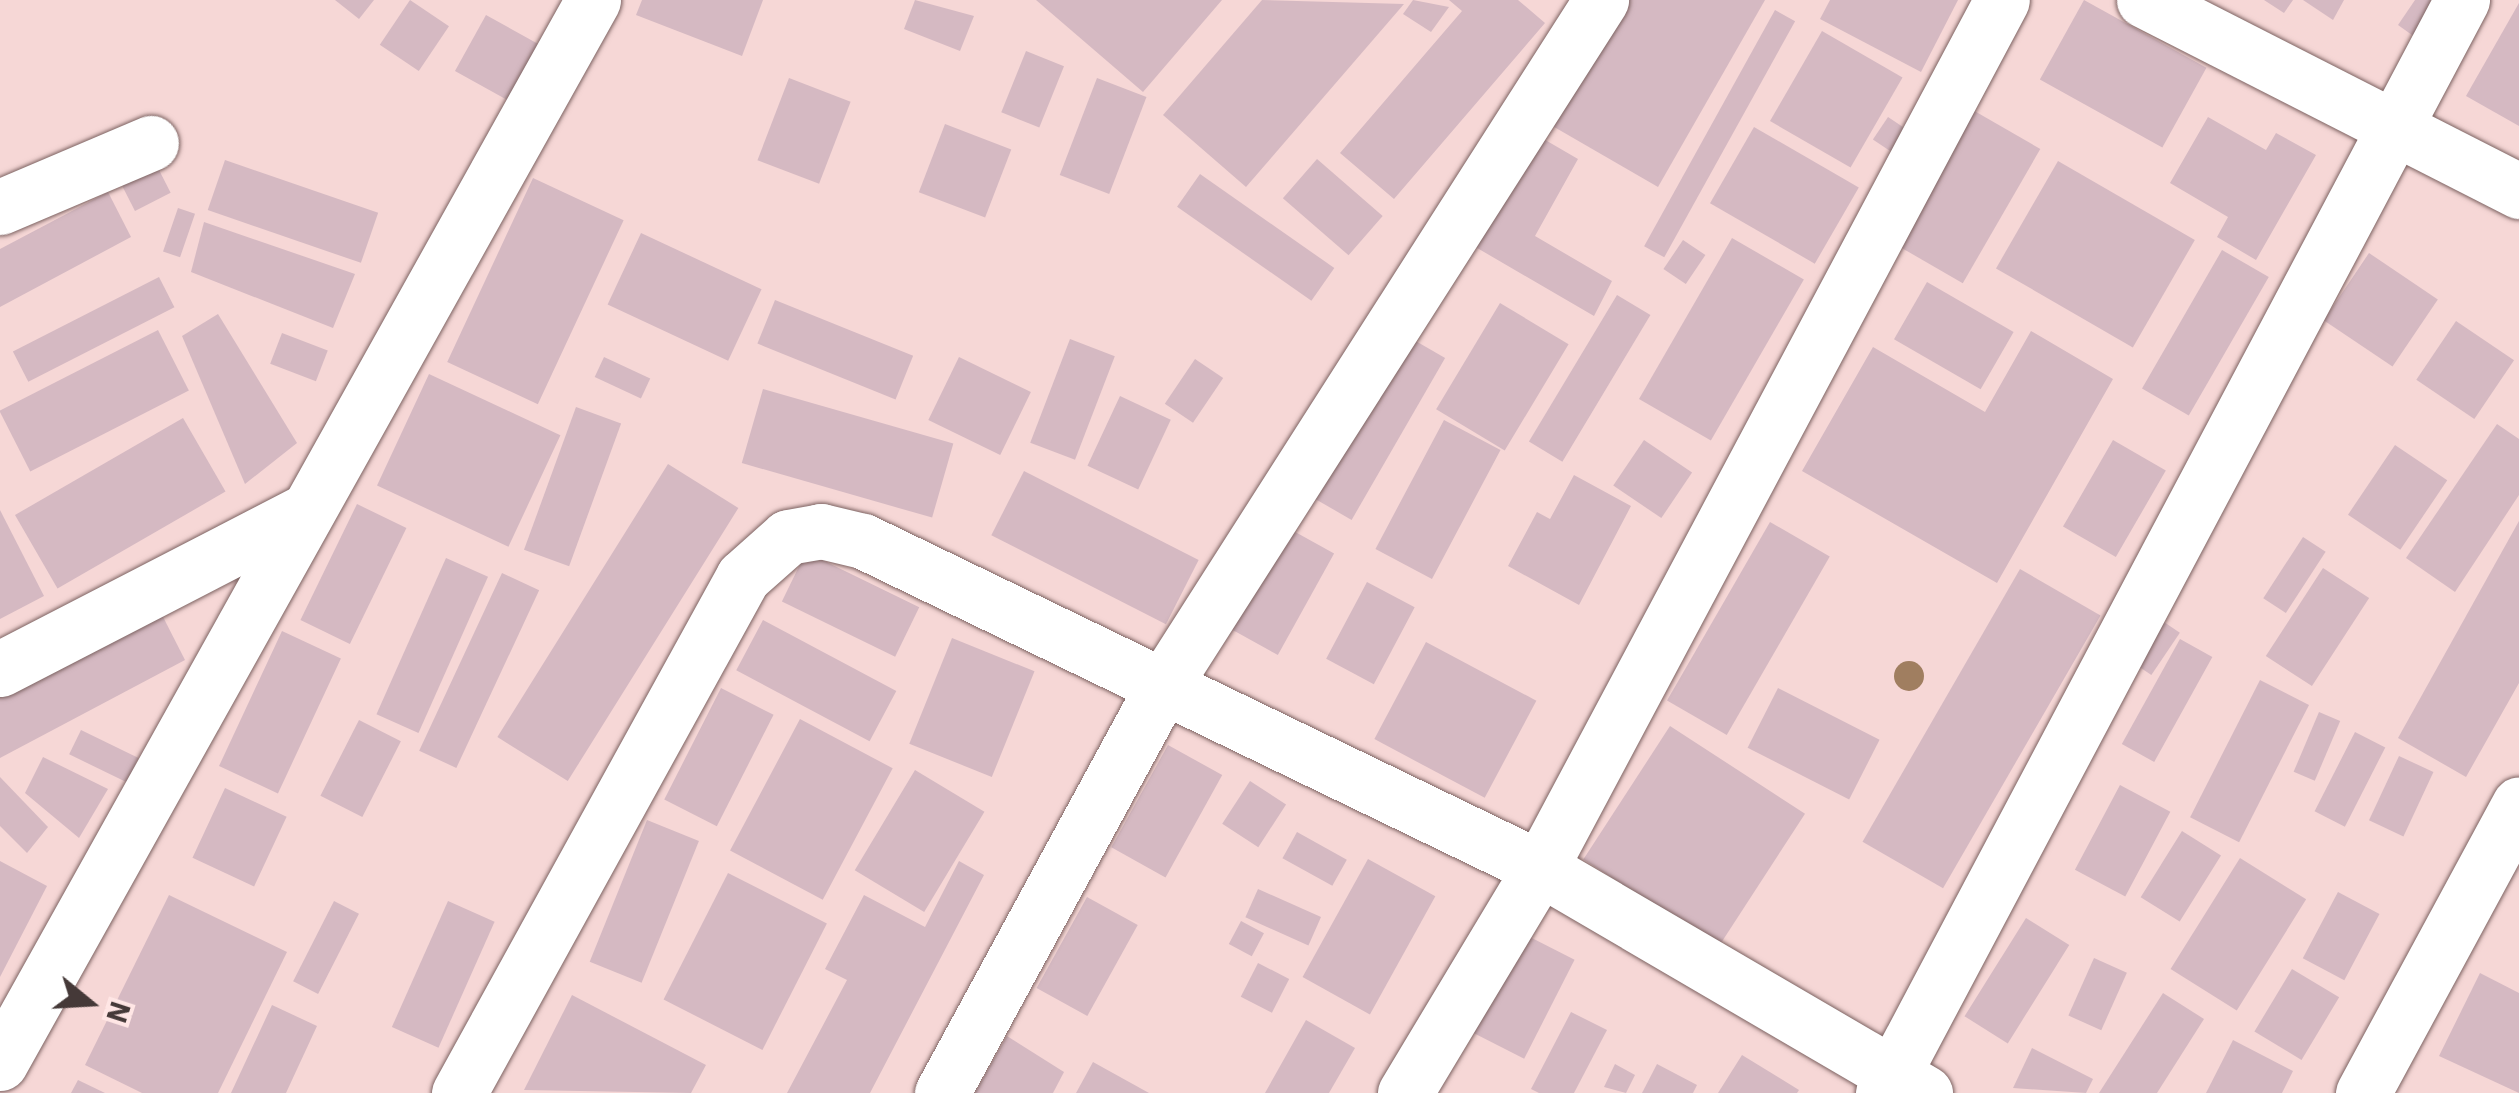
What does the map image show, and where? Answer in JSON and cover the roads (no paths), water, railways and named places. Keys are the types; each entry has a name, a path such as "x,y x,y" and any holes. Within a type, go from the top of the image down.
{"street":[{"path":"0,1063 302,513 593,0"},
{"path":"942,1093 1163,686 1601,0"},
{"path":"1405,1093 1540,868 2002,0"},
{"path":"2144,0 2398,122 2519,190"},
{"path":"460,1093 743,576 788,538 821,531 863,540 1540,868 1900,1087 2462,0"},
{"path":"0,207 151,144"},
{"path":"0,669 302,513"},
{"path":"2363,1093 2519,805"}]}
